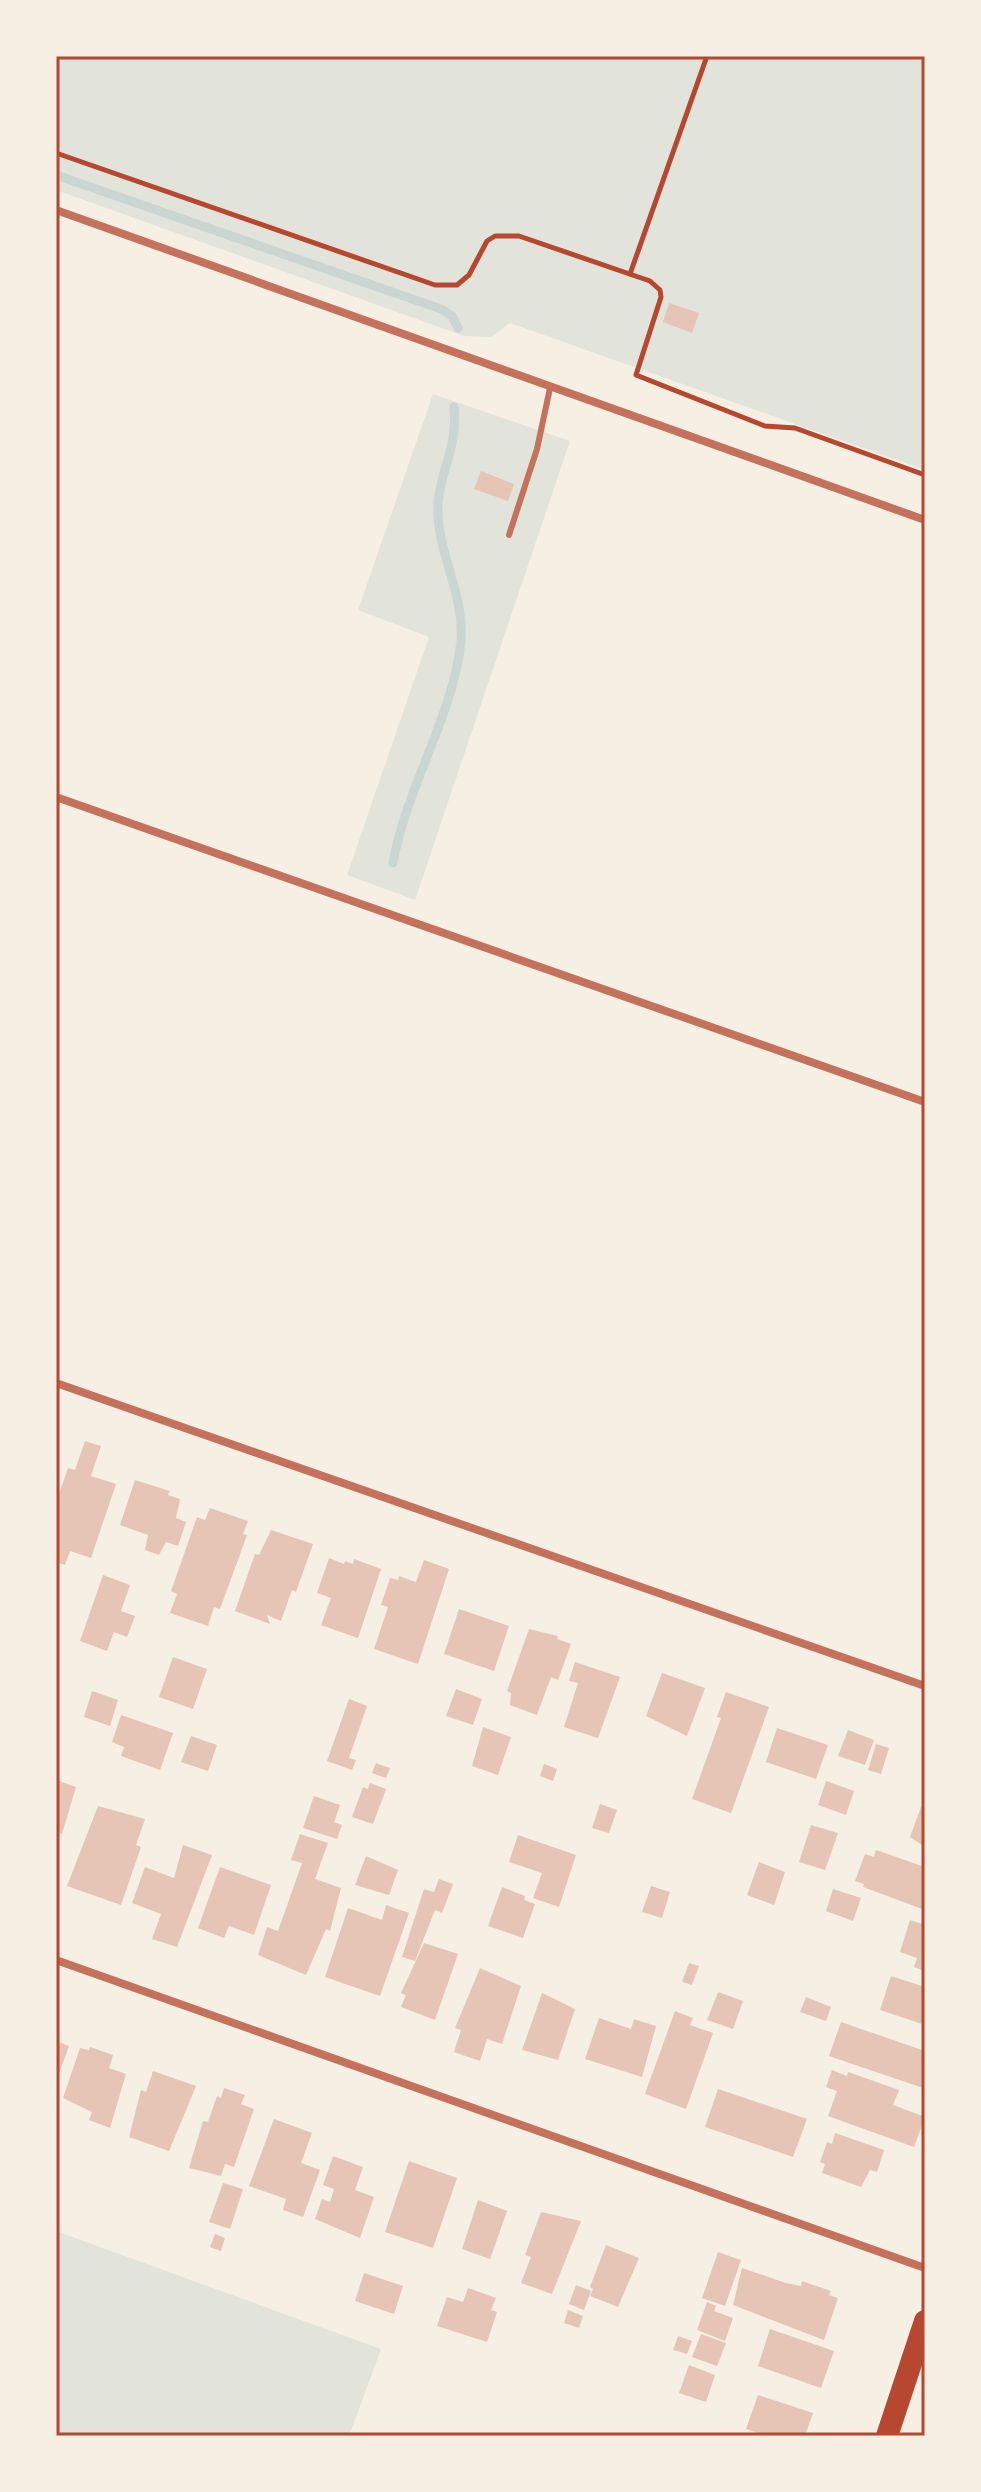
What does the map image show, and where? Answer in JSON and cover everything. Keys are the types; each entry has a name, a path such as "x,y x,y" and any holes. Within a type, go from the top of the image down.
{"highway":[{"path":"887,2436 925,2321"}],"street":[{"path":"56,210 925,520"},
{"path":"56,797 925,1102"},
{"path":"56,1383 925,1686"},
{"path":"56,1960 925,2268"}],"lane":[{"path":"509,535 537,449 550,388"}],"path":[{"path":"630,274 707,56"},
{"path":"56,153 435,285 457,285 469,275 487,241 506,234 630,274 656,285 661,297 636,375 765,426 795,428 925,475"}],"shaded area":[{"path":"56,56 925,56 925,470 510,323 491,337 464,336 56,190"},
{"path":"433,394 570,441 415,900 347,875 429,637 358,610"},
{"path":"56,2231 381,2349 349,2436 56,2436"}],"building":[{"path":"669,303 699,313 692,333 663,322"},
{"path":"481,471 514,484 508,501 474,489"},
{"path":"85,1441 101,1446 91,1476 116,1484 91,1558 70,1551 65,1565 56,1562 56,1503 68,1468 75,1470"},
{"path":"135,1480 170,1491 168,1495 180,1499 176,1518 186,1522 178,1546 166,1542 159,1555 145,1550 148,1535 120,1525"},
{"path":"210,1508 248,1521 243,1534 247,1535 220,1609 214,1607 208,1626 170,1613 177,1594 171,1591 197,1517 205,1520"},
{"path":"271,1530 313,1544 296,1592 292,1590 281,1621 267,1615 270,1624 235,1611 255,1554 259,1555"},
{"path":"329,1558 344,1564 345,1561 353,1564 354,1559 381,1569 358,1638 321,1625 331,1598 317,1593"},
{"path":"424,1560 449,1569 418,1664 374,1649 388,1607 381,1605 390,1578 398,1580 399,1576 416,1582"},
{"path":"103,1575 130,1585 121,1611 135,1616 127,1637 114,1632 107,1651 80,1641"},
{"path":"459,1609 509,1626 494,1671 444,1654"},
{"path":"529,1629 558,1636 557,1639 571,1644 558,1680 551,1677 537,1715 510,1705 511,1693 507,1691"},
{"path":"173,1657 207,1669 193,1709 159,1697"},
{"path":"575,1662 620,1677 598,1738 564,1727 578,1683 569,1681"},
{"path":"662,1673 705,1688 687,1736 646,1716"},
{"path":"456,1689 482,1699 473,1725 446,1716"},
{"path":"92,1691 118,1700 110,1726 84,1717"},
{"path":"726,1692 769,1707 731,1813 692,1799 721,1718 717,1717"},
{"path":"349,1699 367,1706 349,1758 356,1760 352,1770 327,1761"},
{"path":"121,1715 173,1733 160,1770 121,1756 124,1747 112,1742"},
{"path":"483,1727 511,1737 498,1775 472,1766"},
{"path":"777,1728 828,1745 816,1779 766,1762"},
{"path":"848,1730 874,1740 865,1765 838,1756"},
{"path":"191,1736 217,1745 208,1771 181,1762"},
{"path":"876,1744 889,1748 881,1774 868,1770"},
{"path":"376,1763 390,1768 386,1778 372,1773"},
{"path":"544,1764 557,1769 553,1781 540,1776"},
{"path":"56,1780 76,1787 62,1834 56,1831"},
{"path":"826,1781 854,1791 846,1815 818,1805"},
{"path":"370,1783 386,1789 373,1824 352,1817 363,1787 368,1789"},
{"path":"314,1796 340,1805 334,1822 342,1825 337,1839 303,1828"},
{"path":"600,1804 617,1810 609,1833 592,1828"},
{"path":"98,1806 145,1819 136,1845 141,1847 121,1905 67,1886"},
{"path":"921,1807 925,1808 925,1847 910,1837"},
{"path":"811,1825 838,1833 825,1870 799,1862"},
{"path":"300,1834 328,1843 315,1879 341,1888 330,1931 326,1929 306,1975 258,1955 267,1927 278,1931 302,1863 291,1860"},
{"path":"518,1835 576,1855 559,1907 533,1898 542,1873 509,1862"},
{"path":"183,1845 212,1855 177,1947 152,1939 161,1914 132,1903 145,1867 174,1878"},
{"path":"876,1850 925,1867 925,1910 863,1887 864,1884 855,1881 865,1854 874,1857"},
{"path":"366,1856 398,1870 389,1895 355,1885"},
{"path":"759,1862 785,1872 774,1905 747,1895"},
{"path":"220,1867 271,1885 254,1935 229,1926 224,1938 198,1928"},
{"path":"439,1879 453,1884 442,1913 435,1910 415,1961 402,1957 424,1889 434,1892"},
{"path":"651,1886 670,1892 662,1918 642,1912"},
{"path":"502,1887 525,1896 524,1900 535,1904 523,1938 488,1926"},
{"path":"833,1889 861,1898 853,1921 826,1911"},
{"path":"386,1905 409,1913 380,1996 325,1977 348,1908 382,1920"},
{"path":"910,1920 925,1925 925,1971 914,1967 917,1958 900,1952"},
{"path":"424,1943 458,1954 435,2020 401,2007 406,1995 401,1993"},
{"path":"689,1963 699,1966 692,1985 682,1982"},
{"path":"480,1968 521,1986 502,2044 487,2039 480,2061 454,2052 461,2030 455,2028"},
{"path":"891,1976 925,1987 925,2025 880,2010"},
{"path":"718,1992 743,2001 733,2029 707,2020"},
{"path":"542,1993 575,2009 558,2060 522,2050"},
{"path":"806,1997 831,2007 826,2021 800,2012"},
{"path":"675,2011 693,2018 690,2025 713,2033 686,2109 645,2094"},
{"path":"599,2018 631,2029 634,2019 656,2026 642,2077 585,2059"},
{"path":"841,2022 925,2051 923,2088 829,2056"},
{"path":"56,2041 69,2046 56,2082"},
{"path":"90,2047 113,2055 109,2068 126,2074 110,2128 89,2120 92,2112 63,2098 80,2048 89,2050"},
{"path":"832,2070 847,2076 848,2072 899,2090 893,2105 925,2117 914,2147 828,2116 837,2091 826,2087"},
{"path":"153,2071 196,2086 169,2151 129,2137 141,2090 146,2092"},
{"path":"224,2088 245,2095 241,2104 254,2109 234,2167 225,2164 221,2176 189,2168 203,2121 208,2122 217,2096 221,2098"},
{"path":"718,2089 807,2119 793,2157 705,2127"},
{"path":"274,2119 312,2133 301,2163 320,2170 303,2217 283,2210 286,2199 249,2186"},
{"path":"835,2133 884,2150 877,2172 870,2170 861,2187 822,2173 825,2164 820,2162 827,2142 832,2144"},
{"path":"333,2156 363,2167 355,2190 374,2197 360,2238 315,2219 322,2199 330,2202 334,2189 323,2185"},
{"path":"409,2161 457,2178 433,2248 385,2232"},
{"path":"223,2183 243,2189 230,2229 209,2222"},
{"path":"478,2200 507,2211 490,2259 462,2249"},
{"path":"541,2212 581,2221 552,2294 521,2283 531,2257 525,2255"},
{"path":"215,2234 225,2238 221,2251 210,2247"},
{"path":"606,2245 639,2258 618,2307 590,2296 593,2289 590,2287"},
{"path":"718,2252 741,2260 725,2306 702,2298"},
{"path":"742,2268 786,2283 801,2286 802,2281 831,2291 829,2295 838,2298 824,2340 733,2305"},
{"path":"364,2273 403,2286 394,2314 355,2301"},
{"path":"576,2285 591,2291 584,2310 569,2304"},
{"path":"468,2288 496,2298 491,2310 497,2312 487,2342 437,2326 447,2297 463,2302"},
{"path":"707,2302 716,2306 714,2311 733,2318 725,2341 697,2330"},
{"path":"568,2310 583,2316 579,2328 564,2323"},
{"path":"770,2329 834,2351 821,2388 758,2366"},
{"path":"701,2334 726,2343 717,2366 692,2357"},
{"path":"678,2336 692,2341 687,2354 673,2350"},
{"path":"689,2365 715,2375 706,2402 679,2393"},
{"path":"758,2395 813,2413 805,2436 756,2436 758,2433 746,2429"}],"waterway":[{"path":"56,175 441,309 452,316 458,328"},
{"path":"393,863 408,807 449,696 461,641 459,606 438,520 440,490 454,434 454,407"}]}
